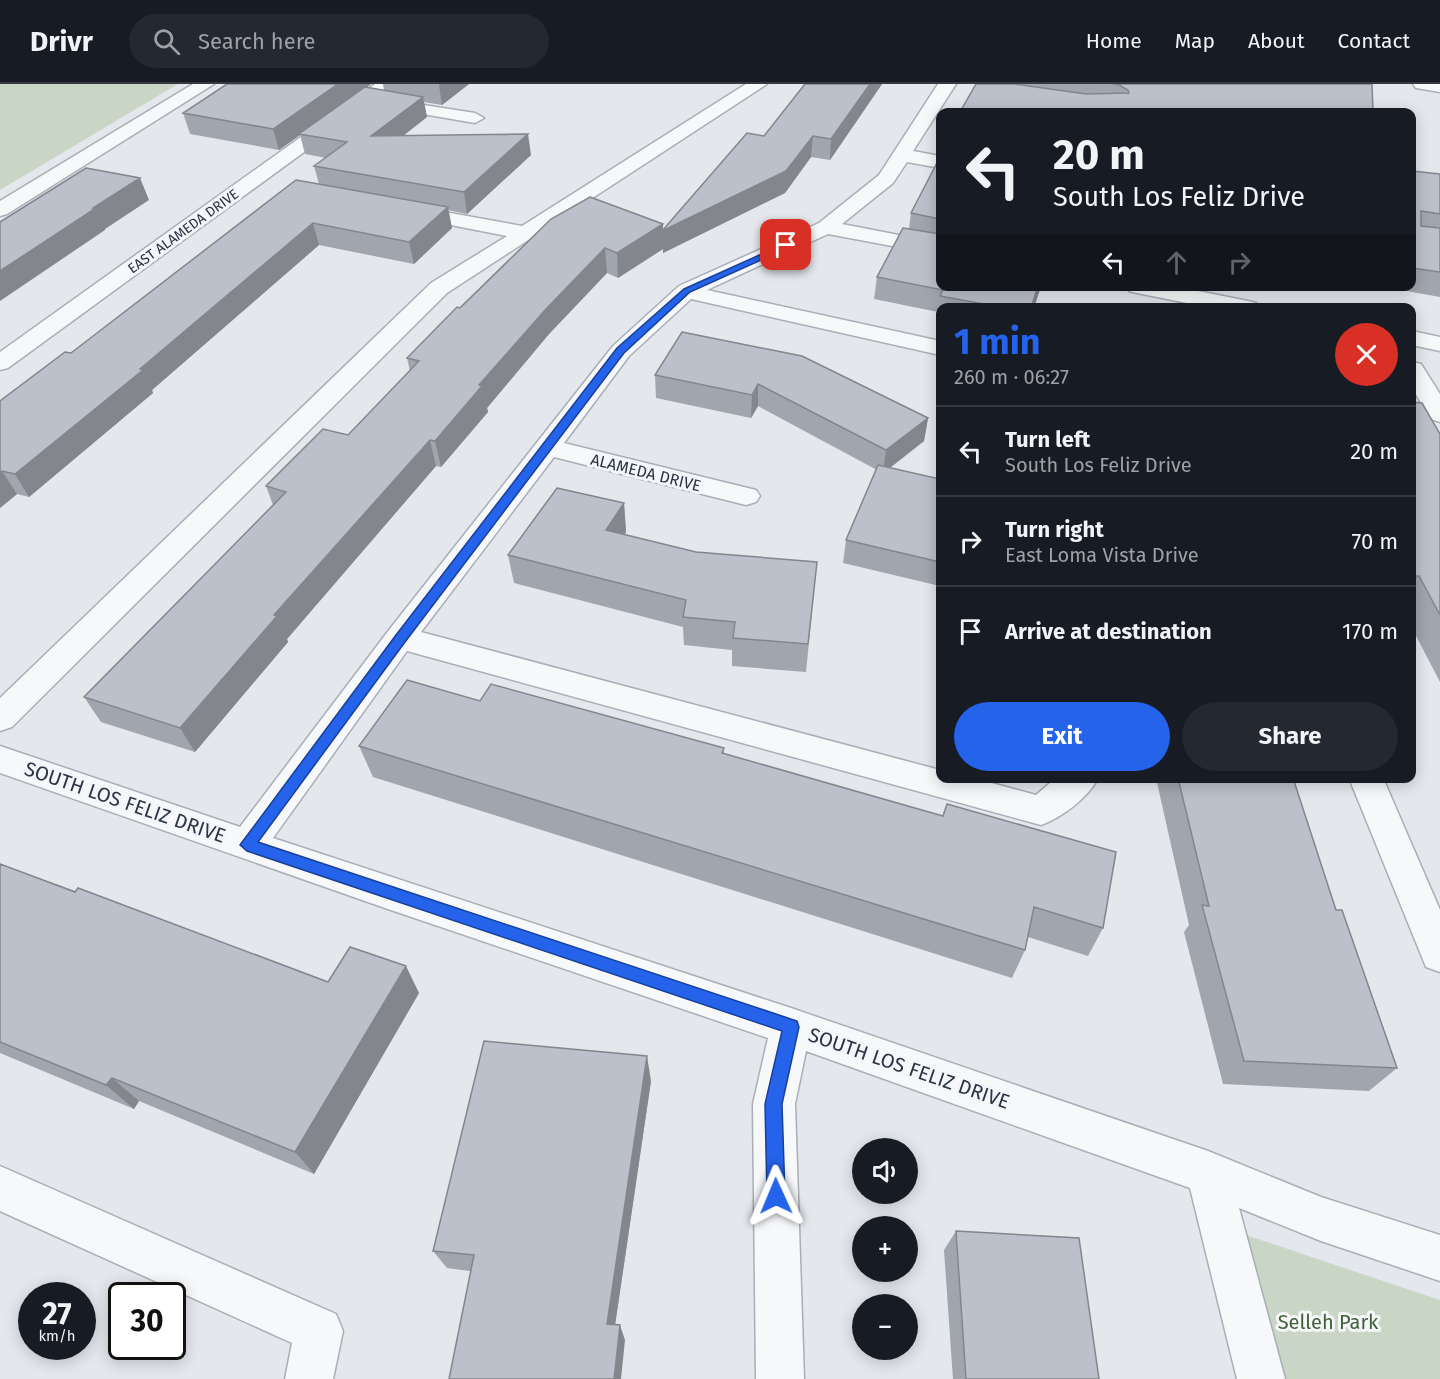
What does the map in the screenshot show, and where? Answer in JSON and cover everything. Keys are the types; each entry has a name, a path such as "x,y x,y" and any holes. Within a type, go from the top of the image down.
{"street":[{"path":"0,210 205,84"},
{"name":"EAST ALAMEDA DRIVE","path":"0,363 386,84"},
{"path":"0,718 439,288 758,84"},
{"path":"1422,84 1440,87"},
{"path":"938,108 954,87"},
{"path":"366,99 475,118"},
{"path":"247,845 400,638 621,351 687,291 826,227 885,179 936,110"},
{"path":"901,155 936,161"},
{"path":"249,183 274,188"},
{"path":"388,208 526,233"},
{"path":"826,227 936,248"},
{"path":"687,291 721,301 936,347"},
{"path":"1147,291 1164,299 1201,303"},
{"path":"1416,339 1440,344"},
{"path":"1416,375 1440,414"},
{"name":"ALAMEDA DRIVE","path":"547,447 746,496"},
{"path":"400,638 936,783"},
{"name":"SOUTH LOS FELIZ DRIVE","path":"0,759 247,845 791,1027 1208,1173 1321,1219 1440,1258"},
{"path":"937,783 1041,811 1076,783"},
{"path":"1368,783 1440,955"},
{"path":"780,1379 774,1104 791,1027"},
{"path":"1208,1173 1261,1379"},
{"path":"0,1188 320,1331 309,1379"}],"green space":[{"path":"0,84 178,84 0,190"},
{"name":"Selleh Park","path":"1246,1235 1440,1300 1440,1379 1285,1379"}],"building":[{"path":"227,84 338,84 273,129 183,113"},
{"path":"805,84 870,84 831,139 813,136 786,171 662,231 747,133 764,136"},
{"path":"976,84 1014,84 1086,94 1129,93 1128,90 1113,84 1372,84 1373,108 962,108"},
{"path":"365,87 423,97 371,136 528,134 464,192 314,166 347,142 299,134"},
{"path":"936,165 936,218 911,213"},
{"path":"86,168 140,178 0,271 0,222"},
{"path":"1416,171 1440,174 1440,214 1421,211 1421,226 1440,228 1440,272 1416,269"},
{"path":"296,180 448,207 409,242 313,223 140,369 143,370 15,474 2,471 0,473 0,401 65,352 71,353"},
{"path":"590,197 663,224 617,253 605,248 546,309 479,385 482,386 435,441 430,440 274,615 277,616 180,728 84,697 286,492 266,486 323,429 348,435 419,361 407,358 457,307 460,308 551,219"},
{"path":"903,228 936,233 936,289 877,277"},
{"path":"942,291 1036,291 1033,303 978,303 940,296"},
{"path":"682,332 802,356 928,418 886,450 758,384 752,395 655,375"},
{"path":"1416,402 1422,403 1440,434 1440,615 1419,576 1416,576"},
{"path":"878,465 936,478 936,561 846,540"},
{"path":"557,488 624,503 606,530 696,552 817,562 808,644 733,638 735,622 683,617 686,600 508,555"},
{"path":"407,680 480,701 491,684 724,748 722,753 943,816 947,804 1116,852 1103,928 1034,907 1025,950 359,746"},
{"path":"1179,783 1295,783 1336,910 1342,910 1397,1068 1244,1061 1202,905 1209,906"},
{"path":"0,864 75,892 78,888 328,982 350,947 406,966 295,1152 112,1078 106,1085 0,1042"},
{"path":"484,1041 647,1056 607,1324 620,1325 614,1379 449,1379 474,1255 433,1251"},
{"path":"956,1231 1079,1238 1099,1379 966,1379"}],"route":[{"path":"776,1196 774,1104 791,1027 247,845 400,638 621,351 687,291 786,245"}]}
